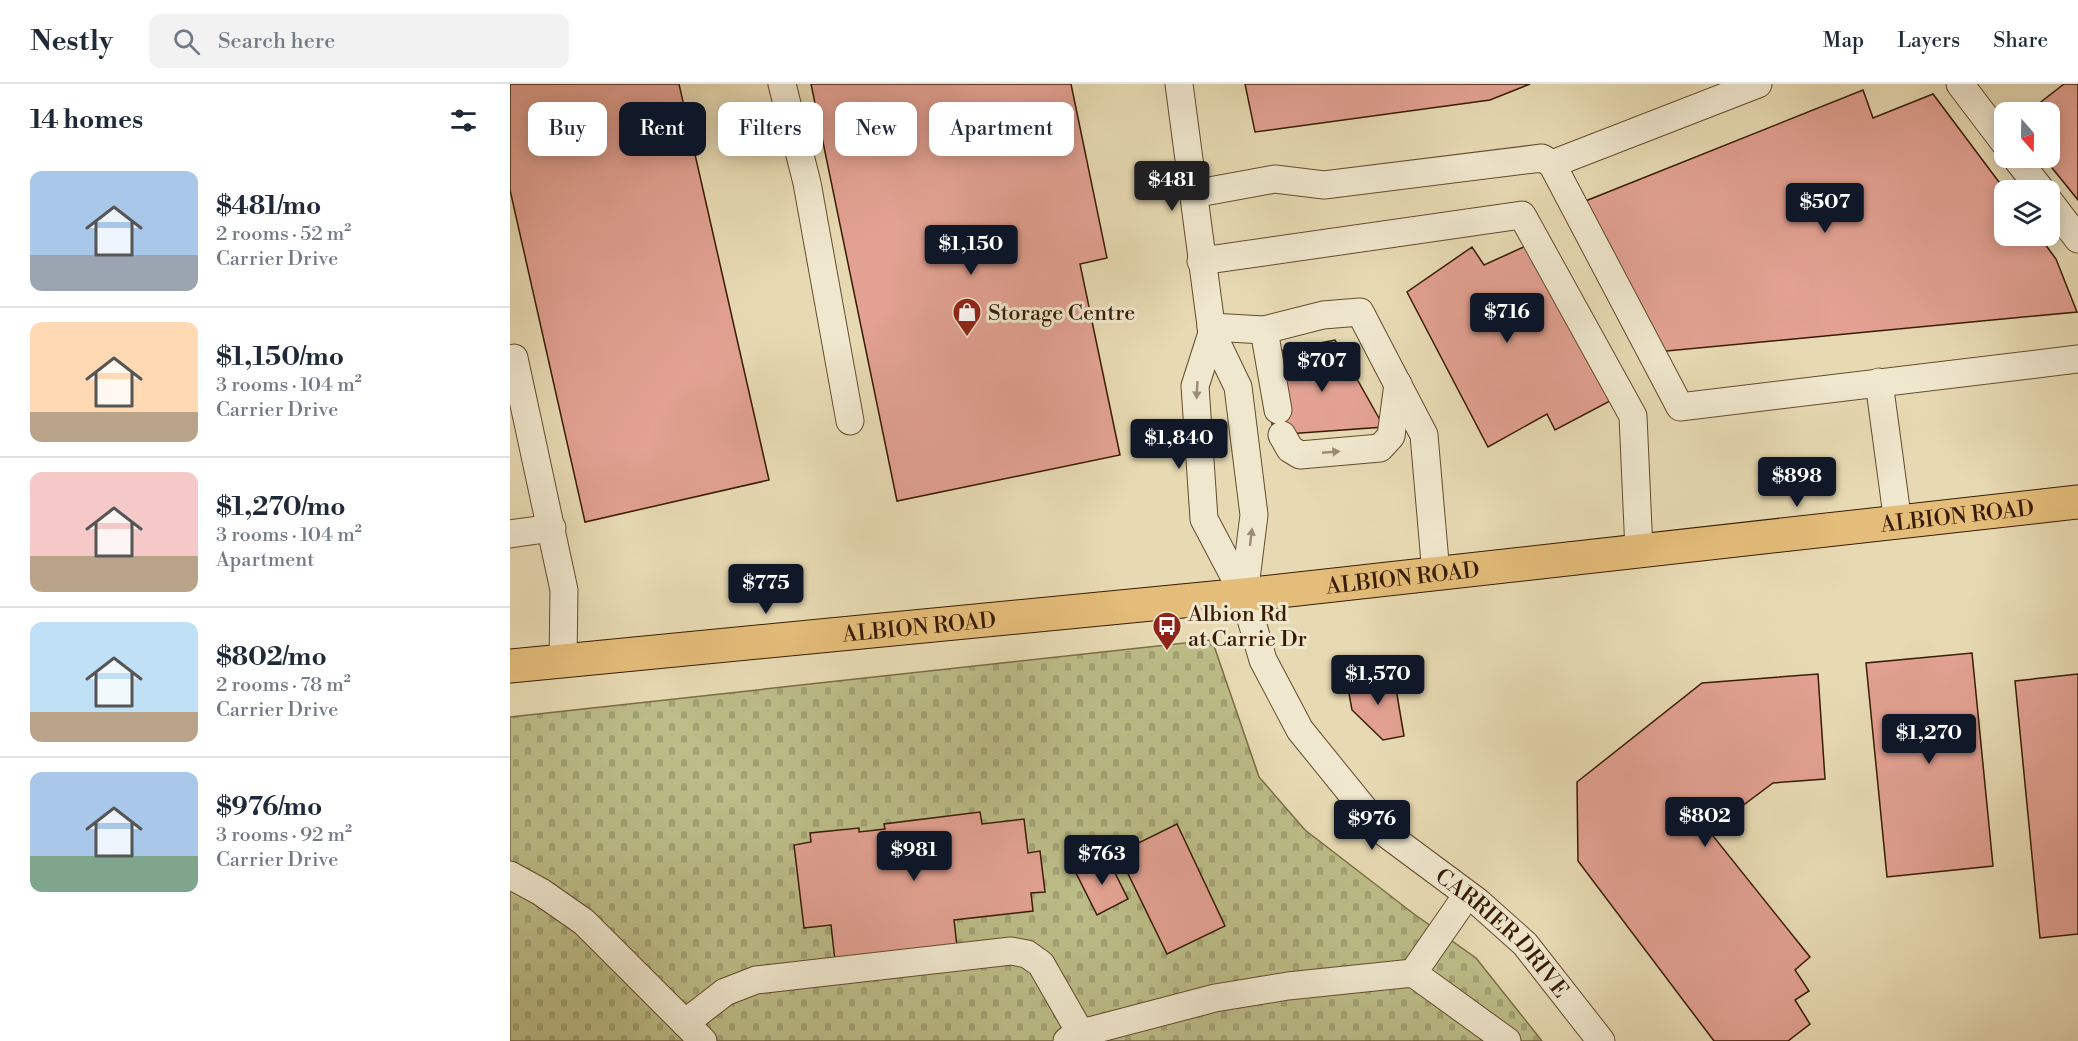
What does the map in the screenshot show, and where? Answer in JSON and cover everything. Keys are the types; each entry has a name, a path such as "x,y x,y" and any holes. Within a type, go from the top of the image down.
{"main road":[{"name":"ALBION ROAD","path":"510,666 1244,596 2078,502"}],"street":[{"path":"782,84 807,183 850,421"},
{"name":"CARRIER DRIVE","path":"1179,84 1211,330 1238,387 1254,515 1244,596"},
{"path":"1552,164 1758,84"},
{"path":"1960,84 1994,129"},
{"path":"1193,194 1275,178 1324,185 1542,158 1552,164 1680,406 2078,359"},
{"path":"2024,168 2033,180"},
{"path":"1201,261 1522,215 1633,416 1639,551"},
{"path":"2060,215 2078,238"},
{"path":"1211,330 1264,330 1323,315 1360,312 1424,435 1436,574"},
{"name":"CARRIER DRIVE","path":"1211,330 1195,386 1204,519 1244,596 1263,660 1300,730 1381,830 1467,895 1524,944 1600,1041"},
{"path":"1264,330 1280,422 1290,449 1300,454 1380,448 1392,436 1398,384"},
{"path":"510,359 514,358 564,590 563,661"},
{"path":"1879,382 1898,523"},
{"path":"510,534 552,528"},
{"path":"510,875 541,892 584,921 694,1032 725,992 756,980 1011,951 1027,954 1041,964 1074,1037 1215,998 1288,986 1413,972 1507,1041"},
{"path":"1413,972 1467,895"}],"green space":[{"path":"1212,640 1259,777 1305,830 1414,914 1476,958 1542,1041 510,1041 510,717"}],"building":[{"path":"510,84 679,84 683,102 619,102 619,156 695,156 769,480 585,522 510,190"},
{"path":"811,84 1071,84 1107,258 1080,264 1120,455 897,501 823,142 823,102 815,102"},
{"path":"1245,84 1530,84 1490,100 1255,132"},
{"path":"2064,84 2078,84 2078,200 2052,168 2060,168 2060,102 2041,102"},
{"path":"1863,90 1873,118 1933,94 1998,180 1994,180 1994,246 2046,246 2056,259 2077,312 1656,352 1583,202"},
{"path":"1528,245 1610,401 1555,430 1547,414 1488,447 1407,292 1472,247 1484,265"},
{"path":"1335,340 1384,427 1273,435 1271,411 1287,408 1283,350"},
{"path":"1972,653 1993,866 1887,877 1866,663"},
{"path":"1818,674 1825,779 1773,783 1709,831 1810,957 1795,970 1809,991 1795,1000 1810,1024 1788,1041 1714,1041 1578,861 1577,782 1702,683"},
{"path":"2078,674 2078,934 2040,938 2015,681"},
{"path":"1394,677 1404,736 1383,740 1352,710 1347,683"},
{"path":"980,812 982,824 1024,819 1028,853 1040,851 1045,892 1031,893 1033,911 954,920 957,946 835,961 831,925 804,928 794,845 811,842 810,833 859,828 859,832 885,829 884,824"},
{"path":"1177,824 1225,926 1167,954 1118,853"},
{"path":"1107,857 1128,899 1097,915 1076,873"}],"place":[{"name":"Storage Centre","path":"967,338"},
{"name":"Albion Rd at Carrie Dr","path":"1167,652"}]}
